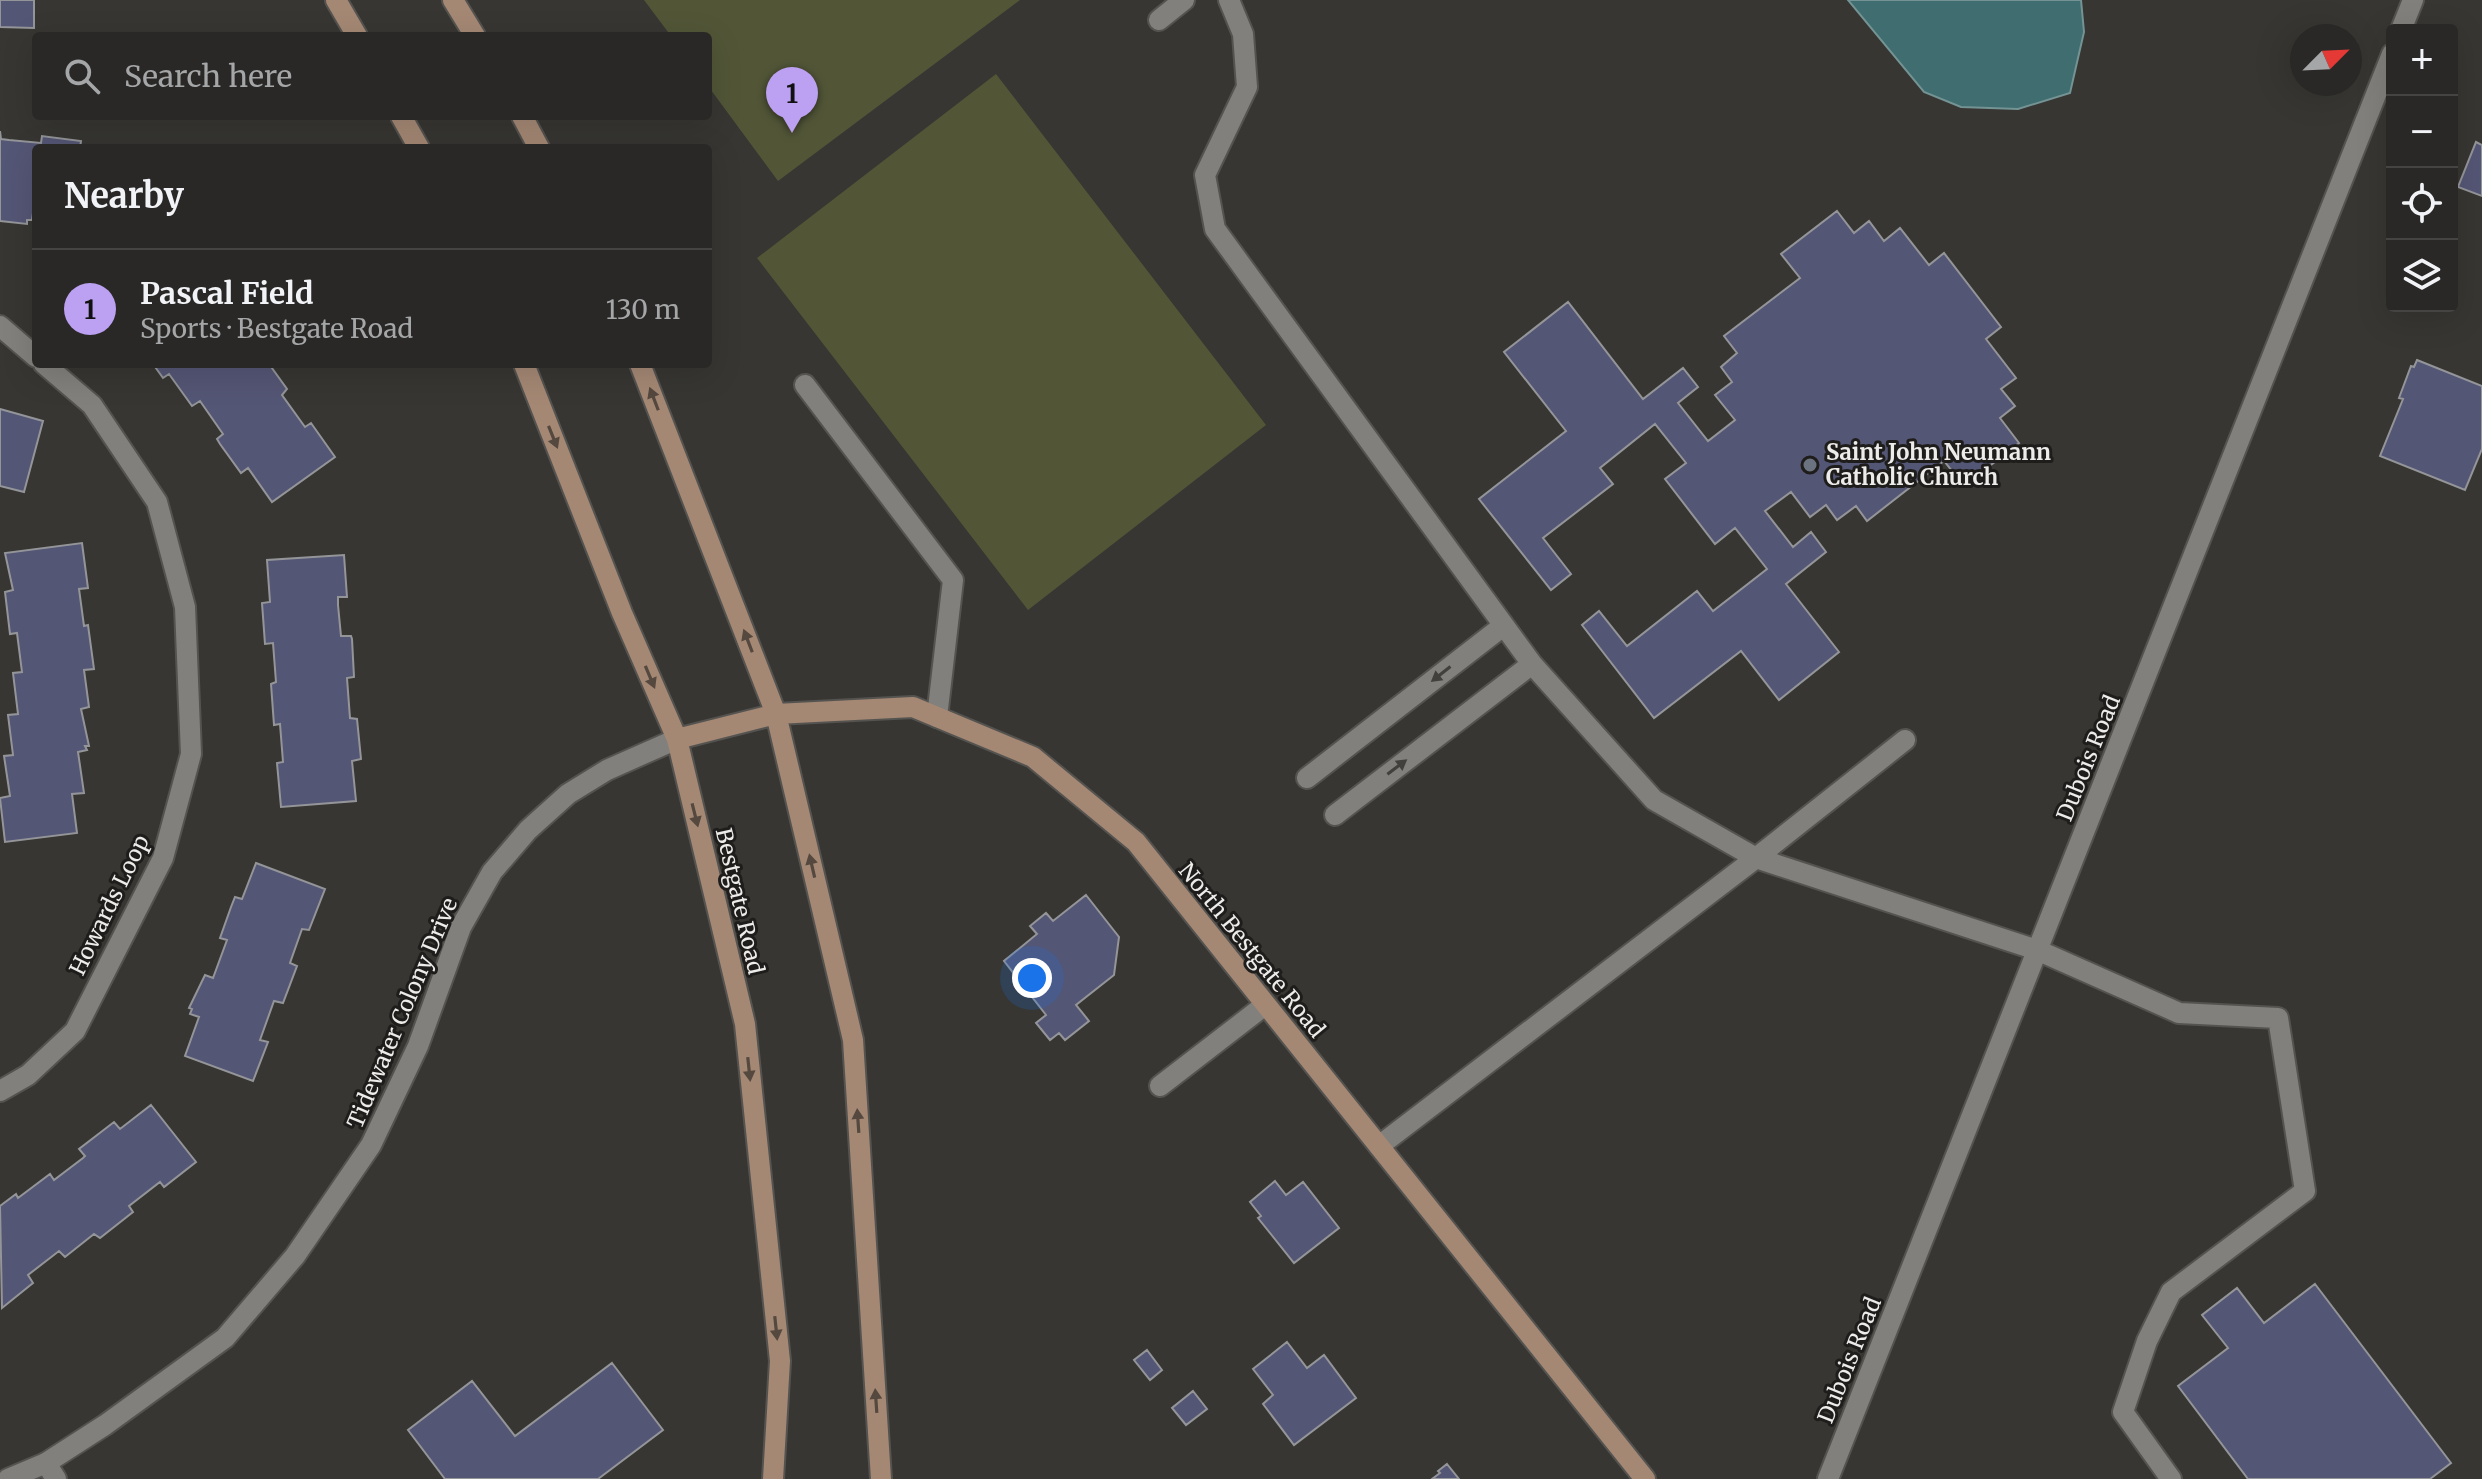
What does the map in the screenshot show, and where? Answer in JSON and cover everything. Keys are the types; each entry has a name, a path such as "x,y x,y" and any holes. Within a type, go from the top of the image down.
{"main road":[{"path":"336,0 355,32"},
{"path":"453,0 473,32"},
{"path":"403,120 417,144"},
{"path":"524,120 537,144"},
{"name":"Bestgate Road","path":"526,368 622,613 677,739 745,1024 780,1361 773,1479"},
{"path":"642,368 776,714 853,1040 881,1479"},
{"name":"North Bestgate Road","path":"677,739 776,714 913,707 1033,757 1136,842 1645,1479"}],"street":[{"path":"1159,20 1184,0"},
{"path":"1229,0 1243,34 1247,87 1205,175 1215,229 1532,664 1654,800 1756,858 2037,950 2179,1013 2278,1018 2305,1191 2171,1292 2147,1341 2123,1412 2171,1479"},
{"path":"2403,24 2413,0"},
{"name":"Dubois Road","path":"1828,1479 2386,69"},
{"path":"0,326 32,354"},
{"name":"Howards Loop","path":"0,1091 28,1075 75,1031 163,858 191,754 185,607 157,502 92,405 49,368"},
{"path":"805,385 953,580 937,717"},
{"path":"1307,778 1503,626"},
{"path":"1335,815 1532,664"},
{"name":"Tidewater Colony Drive","path":"8,1479 51,1471 225,1338 295,1256 371,1145 418,1046 461,927 492,872 528,830 568,794 594,778 677,739"},
{"path":"1379,1146 1905,740"},
{"path":"1160,1086 1265,1005"}],"green space":[{"path":"644,0 1020,0 778,181 712,91 712,32 668,32"},
{"path":"996,74 1266,425 1028,610 757,258"}],"water":[{"path":"1848,0 2081,0 2084,32 2070,93 2018,109 1961,107 1924,92"}],"building":[{"path":"0,0 34,0 34,28 0,27"},
{"path":"0,131 1,139 9,140 41,143 42,136 81,141 81,144 32,144 32,220 27,220 27,224 0,221"},
{"path":"2476,142 2482,145 2482,196 2458,187"},
{"name":"Saint John Neumann Catholic Church","path":"1837,211 1854,233 1869,221 1884,241 1900,228 1929,265 1944,253 2001,327 1986,339 2016,378 2001,389 2015,406 2000,418 2019,443 1964,486 1944,461 1867,521 1856,506 1837,520 1826,505 1810,517 1791,492 1765,511 1793,547 1811,532 1826,552 1786,584 1839,652 1779,700 1741,651 1654,718 1582,625 1599,611 1627,646 1697,591 1713,611 1767,569 1735,528 1715,544 1665,479 1686,463 1655,424 1600,468 1613,484 1543,538 1571,574 1551,590 1479,499 1566,431 1504,352 1568,302 1643,399 1683,368 1698,387 1678,403 1708,441 1735,420 1715,395 1732,382 1721,367 1737,353 1724,336 1800,278 1781,254"},
{"path":"2417,360 2482,386 2482,449 2465,490 2380,456 2403,399 2399,398 2411,366 2414,367"},
{"path":"156,368 272,368 287,389 282,395 305,427 311,423 335,457 272,502 248,468 241,473 220,444 217,439 223,434 200,401 192,406 169,374 163,378"},
{"path":"0,409 43,421 24,492 0,486"},
{"path":"82,543 88,588 79,589 94,669 84,670 89,707 81,709 89,746 85,746 87,750 78,752 84,793 72,794 77,833 5,842 0,798 10,796 4,756 13,755 8,715 18,714 13,673 22,672 17,633 10,634 5,592 13,590 5,553"},
{"path":"344,555 347,597 338,597 338,605 341,636 351,636 352,639 354,677 347,678 350,718 357,719 361,759 352,761 356,801 281,807 277,763 283,762 280,724 274,725 271,684 276,682 273,643 265,644 262,603 270,602 267,560"},
{"path":"256,863 325,889 309,930 302,929 290,963 297,966 283,1003 274,1001 260,1040 268,1042 253,1081 185,1056 199,1017 190,1014 192,1009 189,1008 205,975 213,978 227,940 220,938 231,907 235,897 242,899"},
{"path":"1086,895 1119,937 1114,975 1076,1005 1089,1021 1065,1040 1059,1033 1050,1040 1036,1023 1046,1015 1004,961 1037,934 1030,926 1046,913 1053,921"},
{"path":"151,1105 196,1162 164,1187 160,1182 129,1206 133,1212 100,1238 94,1234 65,1257 59,1251 28,1275 33,1283 2,1308 0,1206 16,1194 18,1198 50,1174 54,1180 85,1156 79,1149 114,1122 120,1129"},
{"path":"1275,1181 1286,1195 1303,1182 1339,1228 1294,1263 1258,1218 1261,1216 1250,1202"},
{"path":"2315,1284 2451,1463 2430,1479 2248,1479 2178,1386 2228,1348 2202,1315 2237,1288 2264,1323"},
{"path":"1287,1342 1307,1368 1324,1355 1356,1398 1294,1445 1263,1404 1273,1395 1253,1369"},
{"path":"1147,1350 1162,1370 1150,1380 1134,1360"},
{"path":"612,1363 663,1430 598,1479 445,1479 408,1430 472,1381 515,1436"},
{"path":"1193,1391 1207,1409 1186,1425 1172,1408"},
{"path":"1447,1464 1459,1479 1432,1479 1440,1473 1438,1471"}],"place":[{"name":"Pascal Field","path":"792,133"},
{"name":"Saint John Neumann Catholic Church","path":"1810,465"}]}
